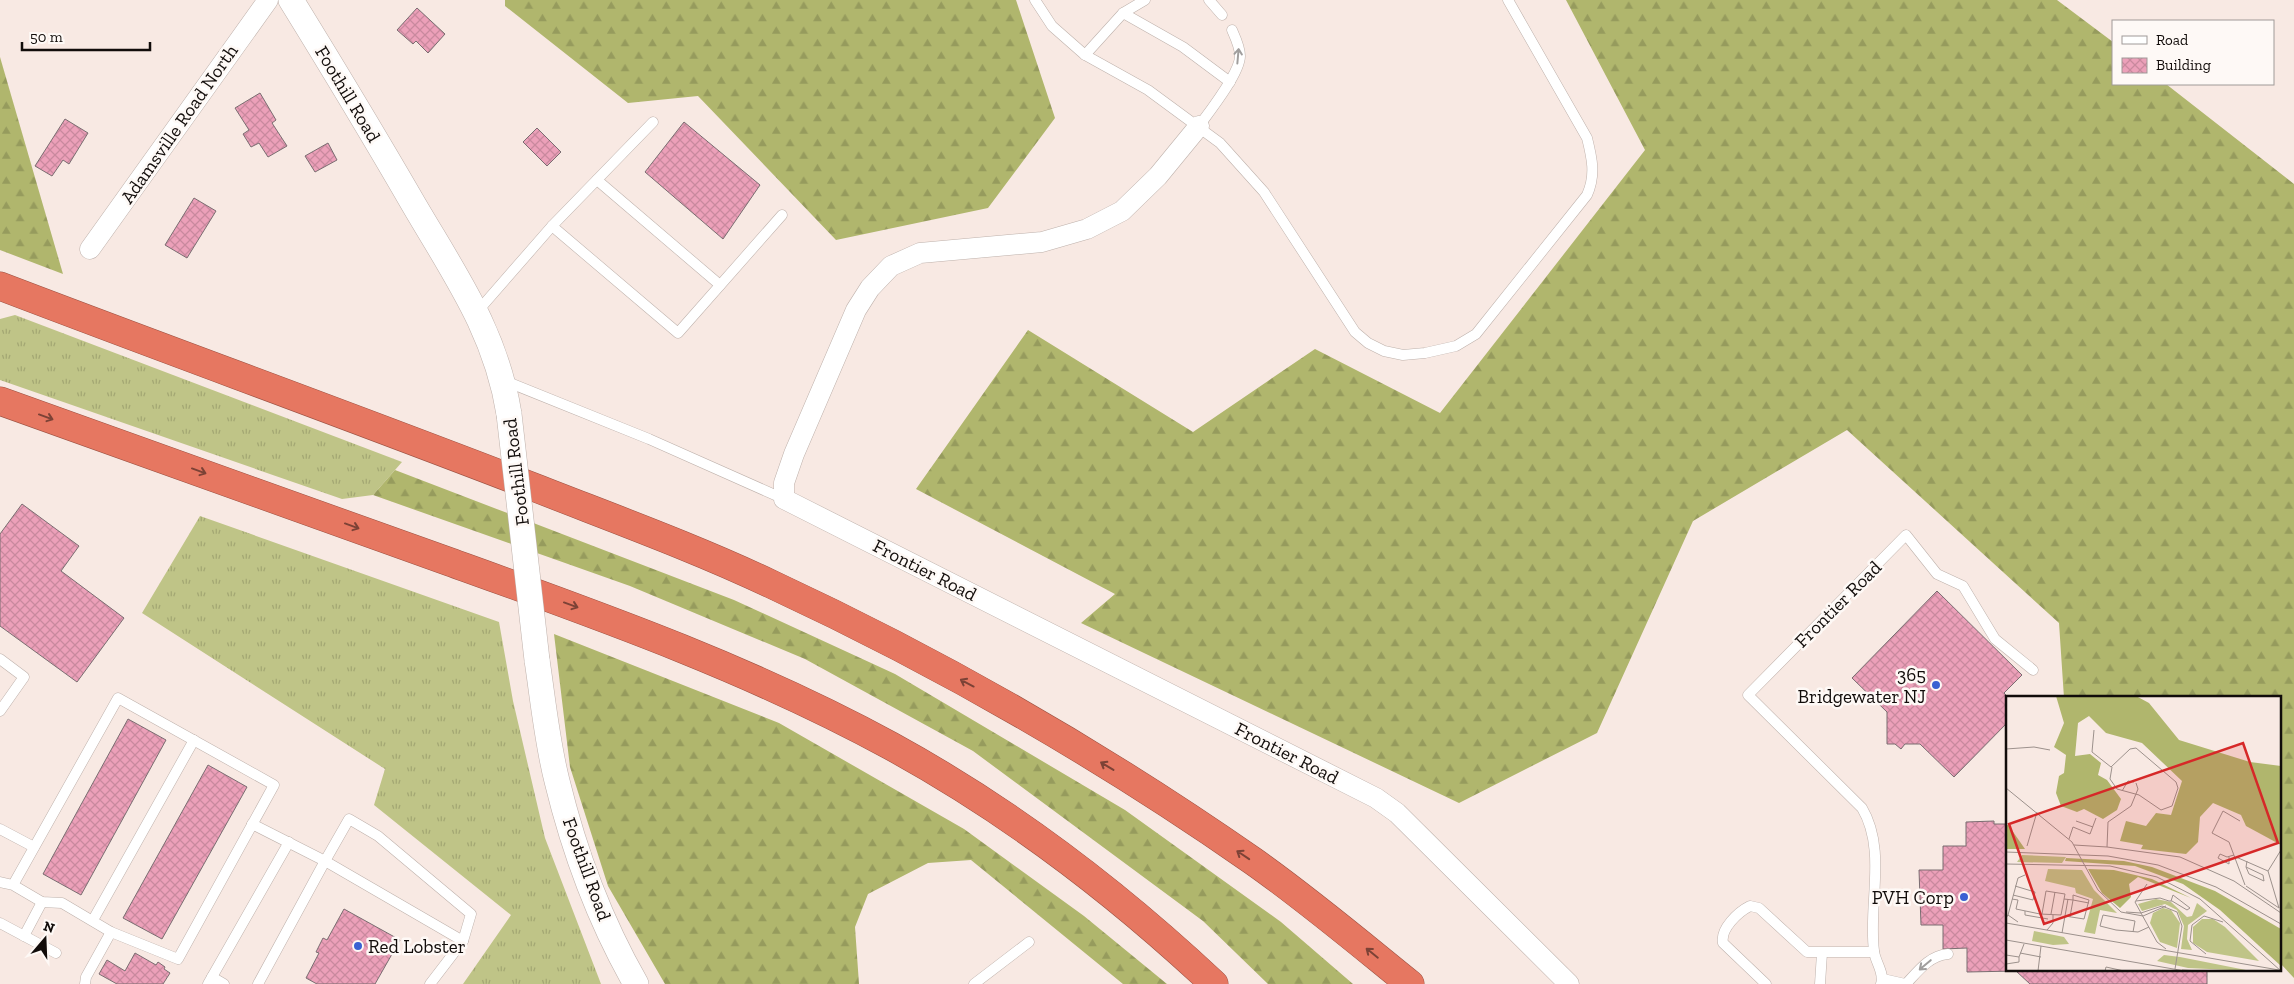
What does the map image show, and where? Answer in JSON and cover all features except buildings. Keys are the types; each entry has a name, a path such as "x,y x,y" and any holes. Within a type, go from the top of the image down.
{"highway":[{"path":"0,286 466,461 665,539 779,588 979,690 1111,768 1254,862 1410,984"},
{"path":"0,400 611,620 779,690 892,746 1014,823 1134,912 1214,984"}],"street":[{"name":"Adamsville Road North","path":"90,249 268,0"},
{"name":"Foothill Road","path":"290,0 343,84 477,312 493,349 504,381 509,414 538,660 556,780 577,851 612,938 636,984"},
{"path":"784,499 784,483 794,454 856,310 870,288 891,266 920,253 1042,242 1087,229 1122,211 1158,176 1199,126"},
{"name":"Frontier Road","path":"784,499 1376,798 1397,813 1569,984"}],"lane":[{"path":"1036,0 1052,26 1085,55 1148,90 1220,143 1264,192 1355,332 1384,351 1403,355 1456,346 1476,334 1587,195 1592,182 1593,160 1587,138 1508,0"},
{"path":"1085,55 1123,14 1145,0"},
{"path":"1209,0 1222,15"},
{"path":"1123,14 1183,48 1230,82"},
{"path":"1199,126 1230,82 1240,58 1239,46 1232,30"},
{"path":"477,312 552,226 653,122"},
{"path":"597,180 720,286"},
{"path":"552,226 678,333 782,215"},
{"path":"504,381 649,439 784,499"},
{"name":"Frontier Road","path":"1874,952 1874,847 1872,827 1867,815 1748,695 1906,534 1936,574 1963,586 1995,639 2033,670"},
{"path":"0,660 24,676 0,711"},
{"path":"0,882 13,886 42,902 62,903 111,932 178,959 274,785 118,698 13,886"},
{"path":"93,920 194,740"},
{"path":"258,984 349,819 378,836 471,914 463,941 430,984"},
{"path":"252,824 325,861 463,941"},
{"path":"0,829 34,847"},
{"path":"224,984 210,981 290,842"},
{"path":"24,936 42,902"},
{"path":"1766,984 1723,943 1722,938 1726,928 1750,906 1760,908 1807,952 1874,952 1882,982 1906,984 1923,965 1939,955 1948,954"},
{"path":"0,923 56,953"},
{"path":"84,984 111,932"},
{"path":"974,984 1029,942"},
{"path":"1820,984 1822,953"}],"green space":[{"path":"505,0 1016,0 1055,118 988,208 836,240 698,96 628,103 505,6"},
{"path":"1566,0 2057,0 2112,41 2112,85 2167,85 2294,184 2294,978 2282,965 2282,696 2064,696 2059,623 1847,430 1693,521 1597,733 1459,803 1081,623 1115,594 916,489 1028,330 1193,432 1315,349 1440,413 1645,150"},
{"path":"0,57 63,274 0,250"},
{"path":"15,315 402,462 373,495 342,499 0,380 0,319"},
{"path":"395,470 734,600 895,674 1125,810 1281,922 1353,984 1268,984 1203,921 973,751 805,659 630,586 373,495"},
{"path":"200,516 499,622 513,701 545,838 601,984 463,984 511,915 374,805 385,769 142,613"},
{"path":"554,634 779,723 964,829 1084,916 1167,984 1123,984 971,860 928,863 868,894 855,927 859,984 665,984 608,886 570,767"}],"place":[{"name":"365 Bridgewater NJ","path":"1936,685"},
{"name":"PVH Corp","path":"1964,897"},
{"name":"Red Lobster","path":"358,946"}]}
